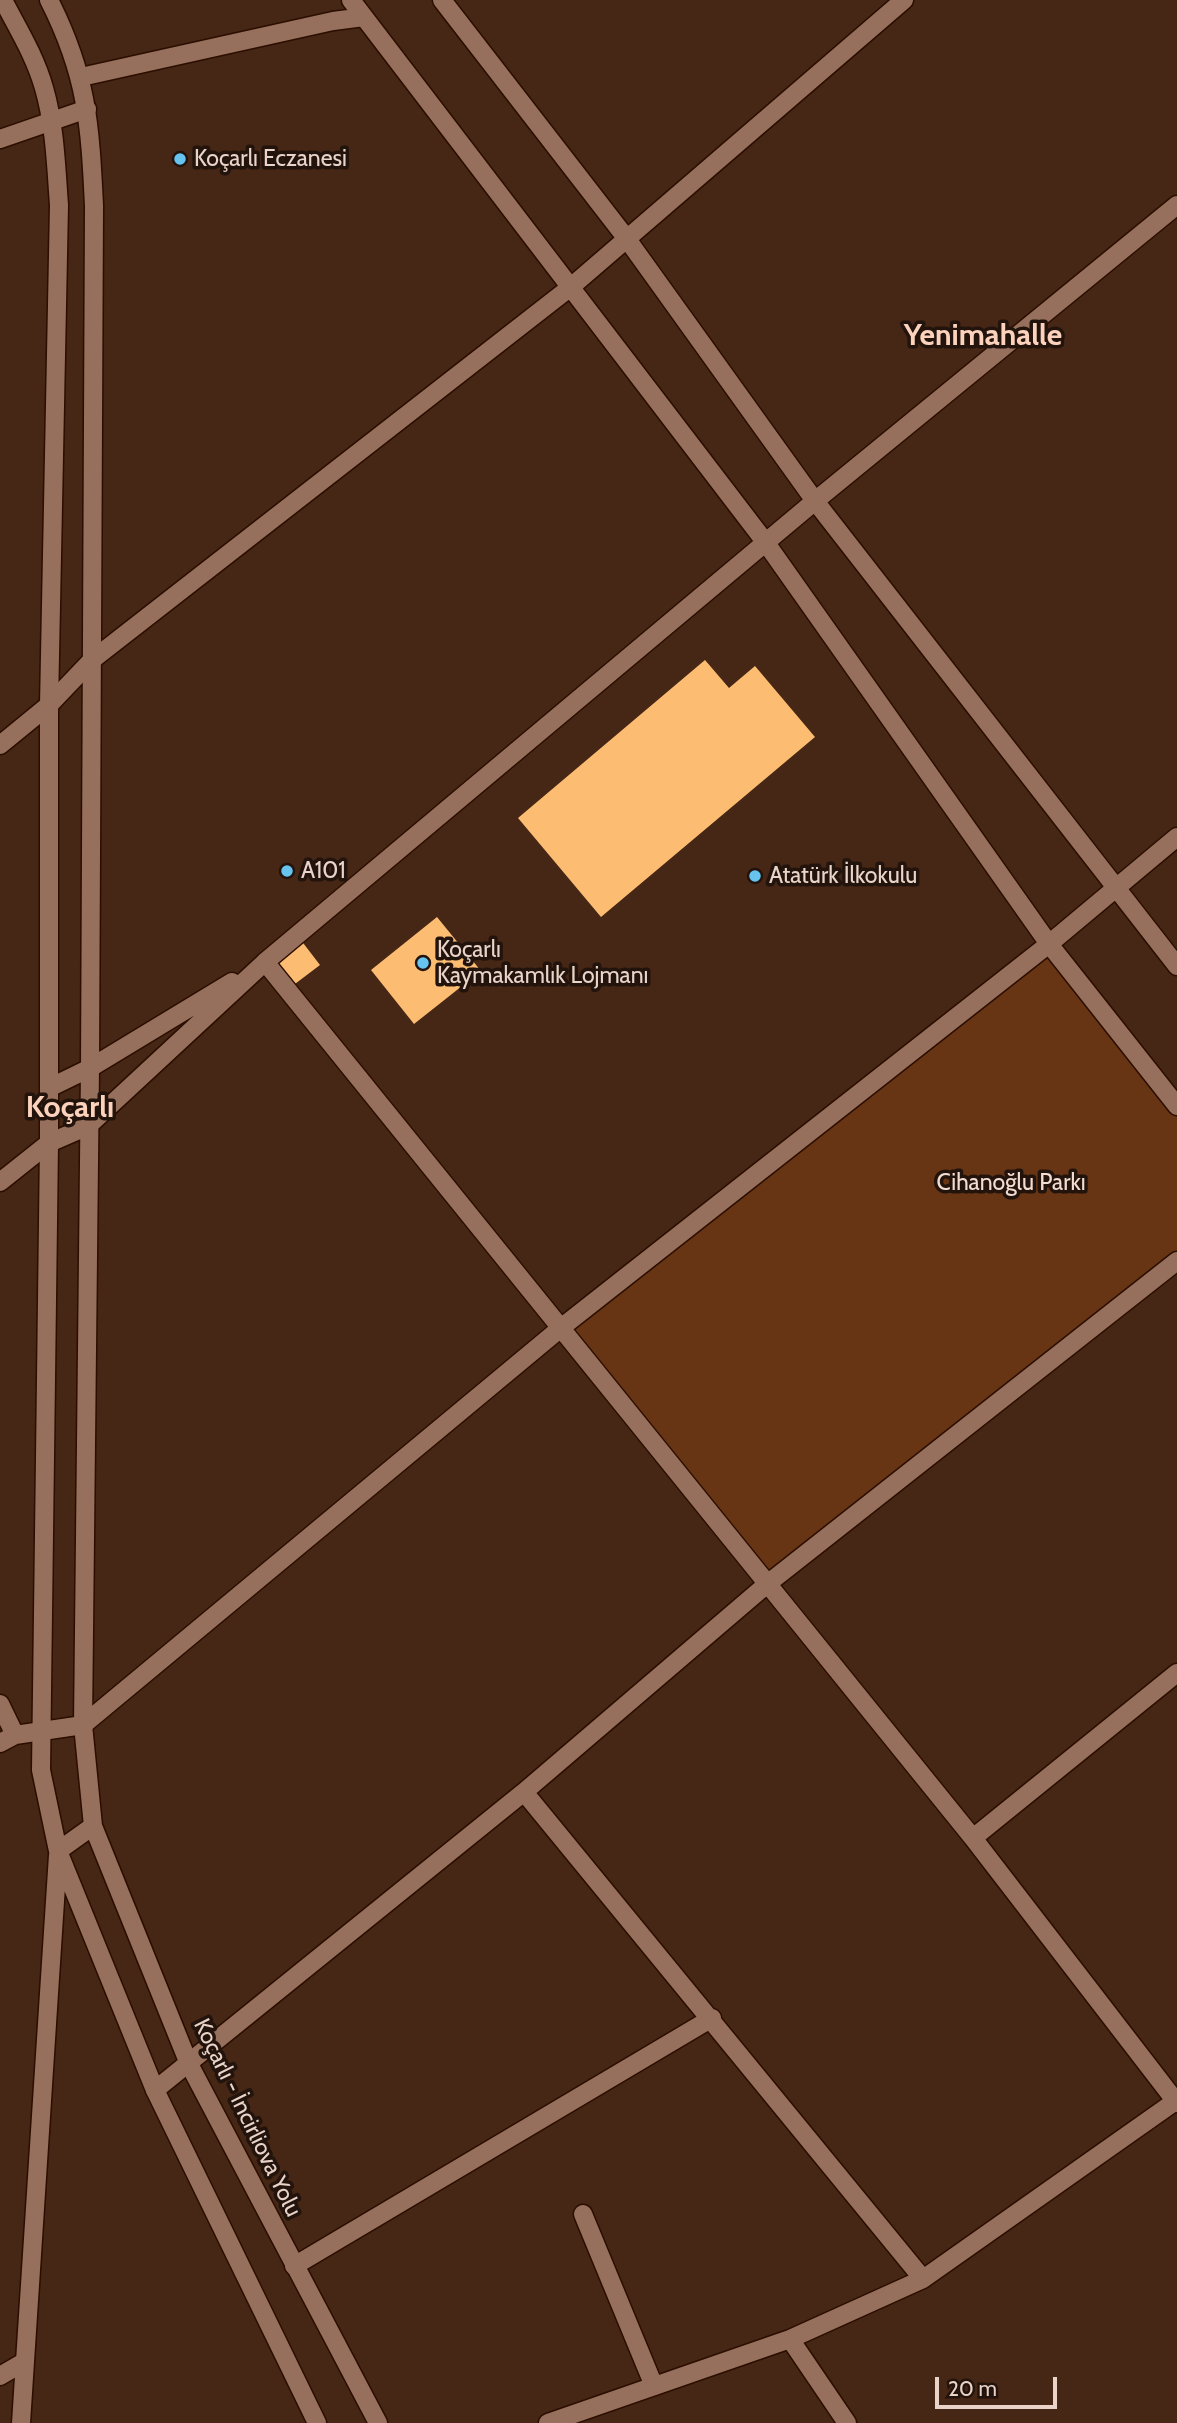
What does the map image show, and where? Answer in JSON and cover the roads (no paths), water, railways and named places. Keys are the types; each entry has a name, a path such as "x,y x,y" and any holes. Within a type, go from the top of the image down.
{"street":[{"path":"3,0 31,52 51,120 59,205 49,705 49,1143 41,1770 58,1852 155,2090 317,2423"},
{"name":"Koçarlı - İncirliova Yolu","path":"49,0 69,38 81,77 87,109 94,206 90,1068 83,1725 93,1826 189,2064 378,2423"},
{"path":"351,0 766,542 1049,944 1177,1106"},
{"path":"442,0 627,239 814,501 1177,965"},
{"path":"0,745 49,705 92,660 572,286 904,0"},
{"path":"81,77 333,21 364,17"},
{"path":"0,139 87,109"},
{"path":"0,1182 49,1143 88,1126 265,962 814,501 1177,205"},
{"path":"0,1704 8,1739 83,1725 562,1327 1049,944 1177,837"},
{"path":"49,1088 90,1068 265,962"},
{"path":"265,962 562,1327 765,1585 973,1838 1177,2101 923,2279 790,2339 560,2421"},
{"path":"155,2090 524,1792 765,1585 1177,1261"},
{"path":"973,1838 1177,1673"},
{"path":"524,1792 712,2018 923,2279"},
{"path":"21,2423 58,1852 93,1826"},
{"path":"294,2266 712,2018"},
{"path":"583,2214 653,2386"},
{"path":"790,2339 847,2423"},
{"path":"0,2376 24,2362"}],"place":[{"name":"Koçarlı Eczanesi","path":"180,159"},
{"name":"A101","path":"287,871"},
{"name":"Atatürk İlkokulu","path":"755,876"},
{"name":"Koçarlı Kaymakamlık Lojmanı","path":"423,963"}],"district":[{"name":"Yenimahalle","path":"983,336"},
{"name":"Koçarlı","path":"70,1108"}],"park label":[{"name":"Cihanoğlu Parkı","path":"1011,1183"}]}
